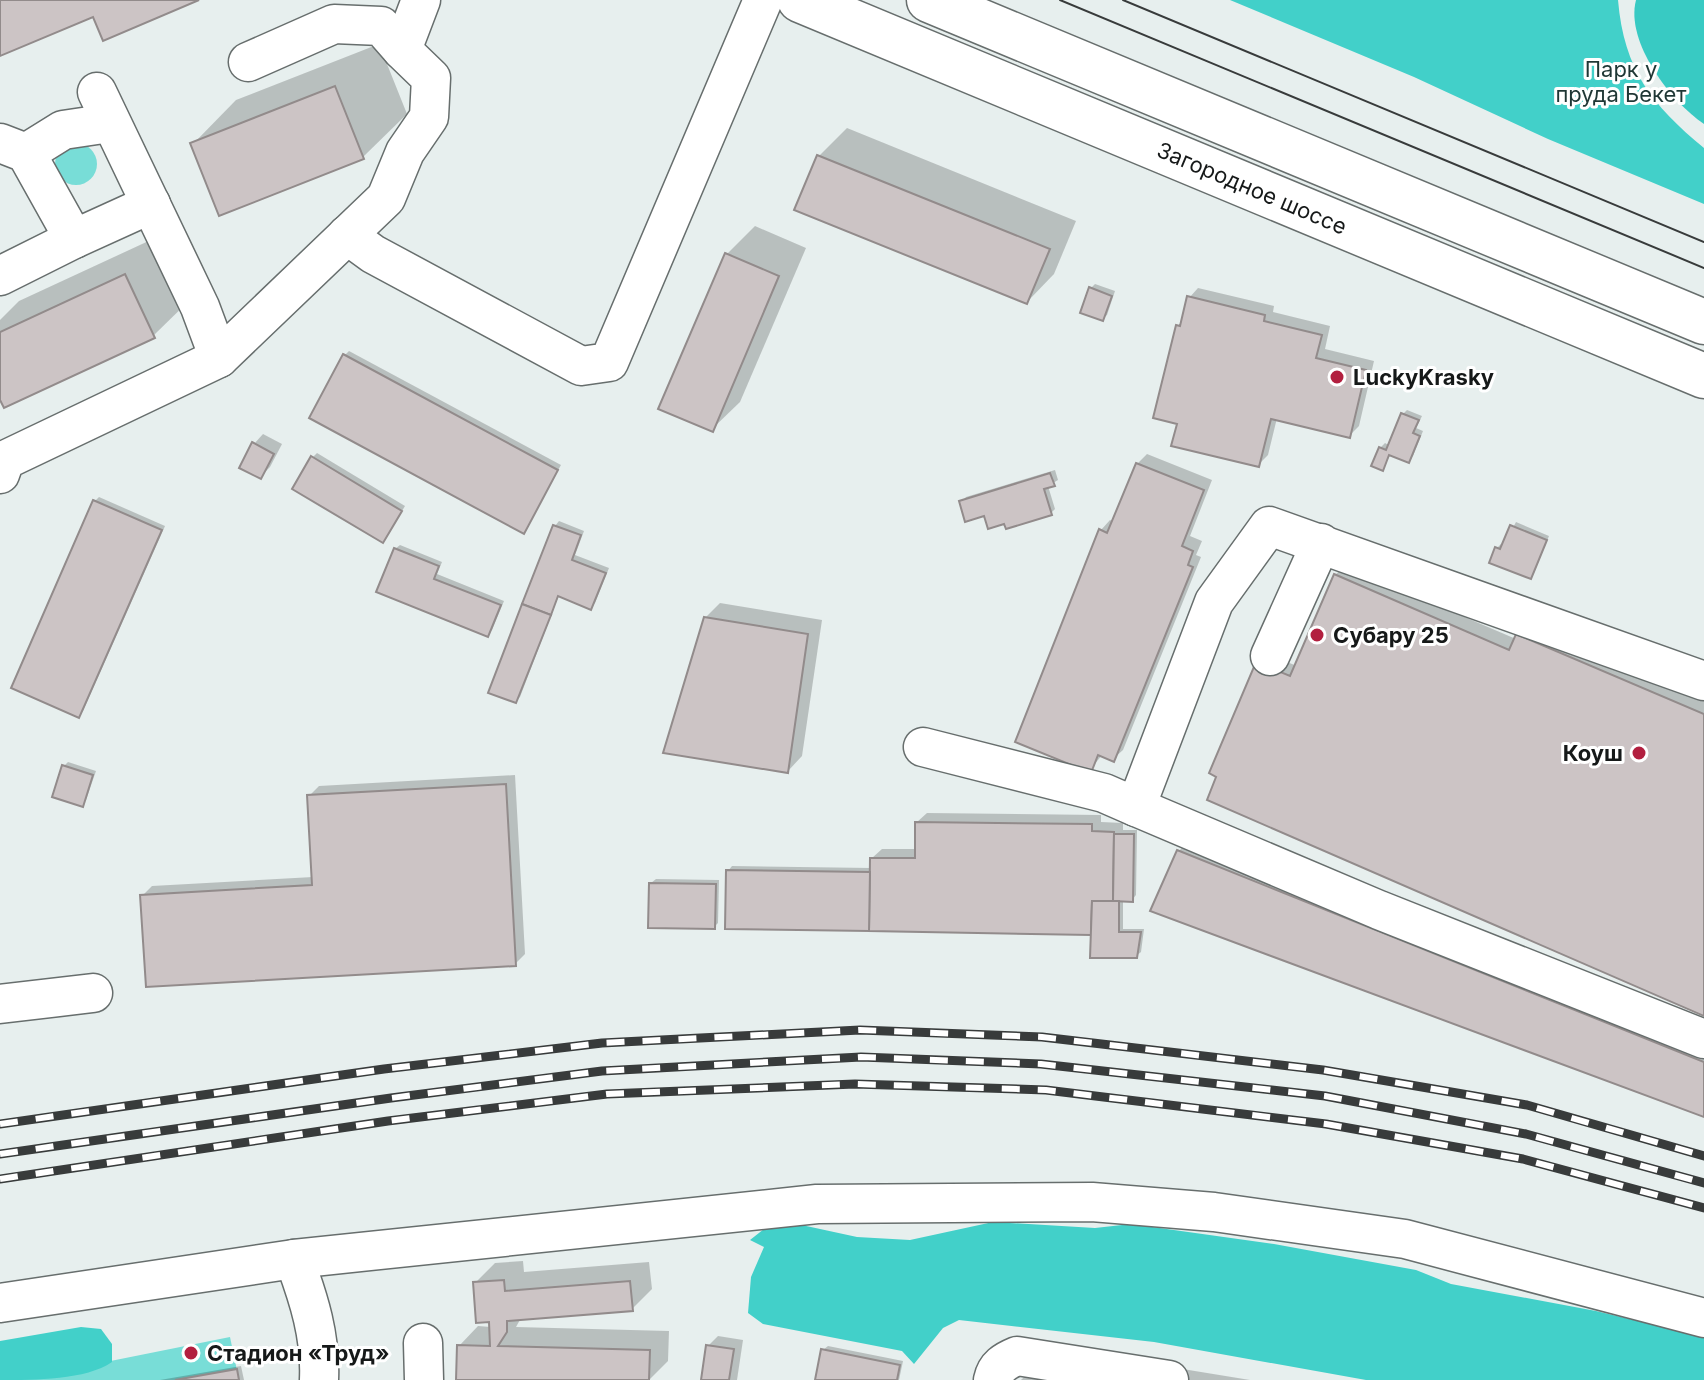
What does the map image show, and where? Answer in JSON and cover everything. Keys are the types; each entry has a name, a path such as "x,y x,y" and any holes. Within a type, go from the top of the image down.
{"main road":[{"name":"Загородное шоссе","path":"800,0 1704,376"},
{"path":"929,0 1704,322"}],"lane":[{"path":"402,50 421,0"},
{"path":"347,235 373,254 581,366 609,362 763,0"},
{"path":"2,461 219,358 386,198 405,152 429,117 431,78 381,26 334,24 248,62"},
{"path":"74,239 13,148 63,130 104,107 200,307 219,358"},
{"path":"0,276 151,204"},
{"path":"1136,807 1214,602 1269,526 1704,681"},
{"path":"1270,656 1321,543"},
{"path":"923,747 1104,793 1379,910 1704,1039"},
{"path":"0,1004 93,993"},
{"path":"0,1303 294,1259 817,1204 1092,1202 1214,1212 1405,1239 1704,1318"},
{"path":"294,1259 313,1317 320,1353 319,1380"},
{"path":"993,1380 1004,1361 1017,1356 1169,1380"}],"shaded area":[{"path":"1636,0 1704,0 1704,124 1665,86 1644,52 1634,16"},
{"path":"76,143 91,149 97,164 91,179 76,185 61,179 55,164 61,149"},
{"name":"Стадион «Труд»","path":"230,1337 239,1380 16,1380"}],"green space":[{"name":"Парк у пруда Бекет","path":"1230,0 1618,0 1627,47 1644,84 1669,117 1704,148 1704,204 1548,139 1414,77"},
{"path":"993,1222 1095,1228 1131,1224 1274,1244 1416,1270 1451,1284 1596,1311 1704,1337 1704,1380 1366,1380 1154,1342 959,1320 943,1328 914,1364 902,1351 763,1324 748,1313 751,1277 764,1247 750,1240 764,1229 797,1224 857,1237 910,1240"},
{"path":"81,1327 101,1329 112,1344 112,1362 74,1376 0,1380 0,1341"}],"building":[{"path":"0,0 199,0 103,41 93,17 0,56"},
{"path":"335,86 364,159 219,216 190,143"},
{"path":"817,155 1050,249 1027,304 794,210"},
{"path":"725,253 779,276 713,432 658,409"},
{"path":"125,274 155,338 4,408 0,400 0,332"},
{"path":"1089,287 1112,296 1103,321 1080,313"},
{"path":"1187,296 1265,315 1264,321 1322,335 1316,358 1366,370 1350,438 1271,419 1259,467 1171,446 1177,424 1153,418 1176,325 1180,326"},
{"path":"343,354 558,470 524,534 309,418"},
{"path":"1401,413 1419,420 1413,433 1420,436 1409,463 1389,455 1383,471 1371,466 1379,447 1386,450"},
{"path":"252,442 274,454 261,479 239,468"},
{"path":"311,456 402,511 383,543 292,489"},
{"path":"1136,463 1204,490 1182,546 1193,551 1188,565 1193,567 1114,762 1098,755 1091,773 1015,742 1099,529 1107,533"},
{"path":"1050,473 1055,486 1044,489 1052,515 1006,529 1004,524 988,529 984,516 965,522 959,501"},
{"path":"93,500 162,530 79,718 11,688"},
{"path":"553,525 581,535 572,560 606,573 591,610 558,596 551,615 522,604"},
{"path":"1510,525 1547,540 1531,579 1489,563 1495,547 1500,549"},
{"path":"394,548 439,566 434,579 501,605 488,637 376,592"},
{"path":"1334,574 1509,650 1516,634 1704,714 1704,1016 1207,800 1216,777 1209,773 1256,662 1290,676"},
{"path":"522,604 551,615 516,703 488,693"},
{"path":"704,617 808,634 788,773 663,753"},
{"path":"62,765 93,775 83,807 52,797"},
{"path":"506,784 516,966 146,987 140,895 312,885 307,795"},
{"path":"915,822 1092,824 1092,831 1114,832 1113,901 1092,901 1091,935 869,931 870,858 915,858"},
{"path":"1114,834 1134,834 1133,902 1113,901"},
{"path":"1177,850 1704,1062 1704,1117 1150,911"},
{"path":"726,870 870,872 869,931 725,929"},
{"path":"649,883 716,884 715,929 648,928"},
{"path":"1092,901 1119,901 1119,932 1141,932 1137,958 1090,958"},
{"path":"504,1280 505,1291 630,1281 633,1311 507,1321 507,1332 498,1346 650,1350 649,1380 456,1380 457,1345 490,1346 489,1322 476,1323 473,1282"},
{"path":"706,1345 734,1349 729,1380 701,1380"},
{"path":"821,1349 900,1365 897,1380 815,1380"},
{"path":"237,1369 239,1380 175,1380"}],"tram line":[{"path":"1060,0 1704,268"},
{"path":"1123,0 1704,242"}],"railway":[{"path":"0,1124 384,1069 602,1043 860,1030 1042,1037 1323,1070 1527,1105 1704,1156"},
{"path":"0,1154 602,1071 861,1057 1041,1064 1325,1096 1526,1134 1704,1183"},
{"path":"0,1179 388,1121 607,1094 855,1084 1046,1090 1326,1124 1523,1159 1704,1208"}],"place":[{"name":"LuckyKrasky","path":"1337,377"},
{"name":"Субару 25","path":"1317,635"},
{"name":"Коуш","path":"1639,753"},
{"name":"Стадион «Труд»","path":"191,1353"}]}
